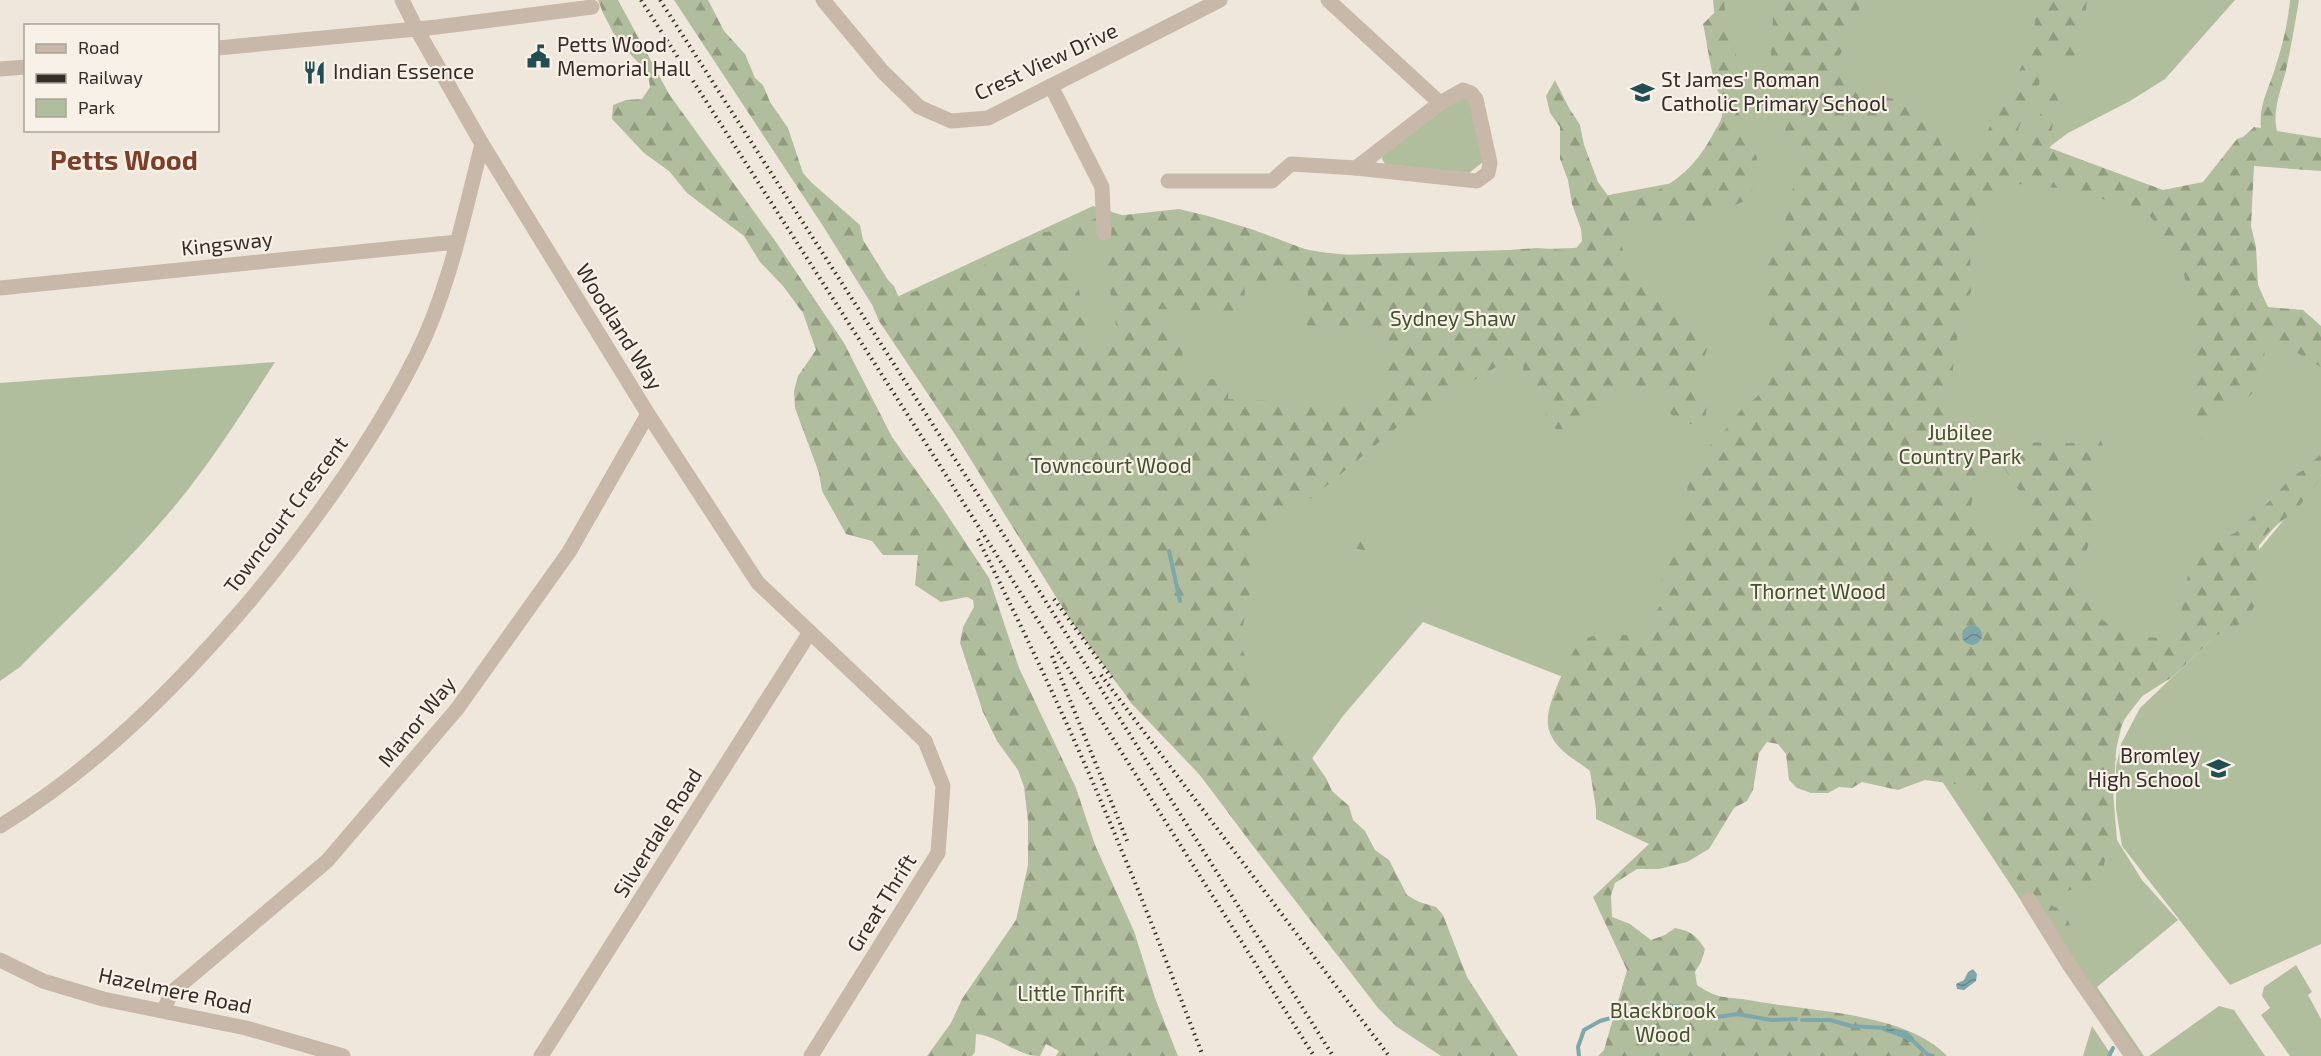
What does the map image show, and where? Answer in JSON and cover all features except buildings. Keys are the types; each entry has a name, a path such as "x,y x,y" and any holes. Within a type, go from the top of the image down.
{"street":[{"name":"Woodland Way","path":"402,0 482,144 648,414 758,583 810,632"},
{"name":"Crest View Drive","path":"822,0 883,72 919,107 951,121 988,118 1220,0"},
{"path":"1328,0 1440,103"},
{"path":"219,48 592,7"},
{"path":"0,69 24,67"},
{"path":"1051,86 1102,187 1104,233"},
{"path":"1168,181 1272,181 1291,164 1356,168 1477,181 1488,173 1490,163 1476,99 1471,93 1463,90 1440,103 1356,168"},
{"name":"Towncourt Crescent","path":"0,826 48,795 115,742 180,679 271,576 320,512 364,445 417,355 440,296 457,242 482,144"},
{"name":"Kingsway","path":"0,288 457,242"},
{"name":"Manor Way","path":"164,1010 171,993 327,861 457,709 570,552 648,414"},
{"name":"Silverdale Road","path":"541,1056 810,632"},
{"name":"Great Thrift","path":"810,632 925,741 943,786 938,853 811,1056"},
{"path":"2029,900 2070,966 2132,1056"},
{"name":"Hazelmere Road","path":"0,960 53,984 103,999 246,1028 343,1056"}],"green space":[{"name":"Little Thrift","path":"598,0 618,0 669,94 776,242 844,343 892,437 989,578 1019,668 1076,788 1095,845 1134,931 1155,998 1178,1056 1056,1056 1059,1051 1046,1044 1040,1056 1024,1053 992,1038 976,1034 975,1052 972,1056 927,1056 951,1023 962,999 1016,920 1028,865 1028,821 1024,787 1018,770 997,741 983,712 960,643 963,627 974,607 973,600 967,597 941,602 915,585 918,555 883,555 872,541 846,534 822,491 819,473 795,408 794,391 798,376 816,350 803,313 783,286 760,262 744,236 687,193 669,171 644,153 612,119 613,105 626,100 642,99 650,87 648,73 617,40"},
{"path":"674,0 708,0 724,31 745,54 755,78 763,85 770,102 788,128 803,173 860,225 863,240 894,286 899,298 981,267 1032,235 1084,224 1096,218 1179,209 1251,229 1310,251 1359,256 1436,256 1537,248 1574,251 1582,241 1581,229 1560,159 1560,127 1550,113 1546,96 1555,80 1580,125 1584,145 1598,182 1609,197 1622,205 1651,194 1675,180 1695,162 1704,150 1722,115 1722,106 1712,72 1703,24 1719,8 1718,0 1724,0 1725,11 1737,30 1734,102 1757,158 1751,197 1702,219 1623,230 1622,247 1633,278 1673,307 1707,349 1696,383 1706,403 1703,425 1680,423 1668,411 1658,391 1616,384 1601,398 1586,421 1569,429 1556,429 1548,419 1537,389 1522,379 1524,361 1501,364 1468,384 1441,408 1401,424 1313,497 1262,528 1256,544 1251,588 1242,630 1243,652 1252,669 1254,686 1249,715 1267,720 1305,748 1326,778 1332,791 1349,806 1353,820 1365,831 1375,850 1389,860 1407,895 1419,902 1436,907 1443,915 1467,977 1518,1056 1441,1056 1397,1027 1378,1008 1201,776 1130,701 1071,621 958,439 879,321 874,309 876,308","holes":["1101,235 1118,338 1093,345 1068,249","1245,282 1308,284 1307,326 1384,330 1382,390 1365,405 1228,399 1229,380 1182,378 1183,333 1153,332 1154,309 1244,312"]},
{"name":"Jubilee Country Park","path":"1713,0 2235,0 2165,79 2130,101 2068,133 2036,157 2210,210 2250,302 2321,350 2321,472 2256,549 2123,721 2114,757 2112,781 2117,840 2142,880 2178,920 2097,987 2144,1056 2127,1056 1934,769 1563,677 1423,622 1343,716 1251,842 1199,774 1131,703 873,308 1093,206 1125,216 1337,255 1574,248 1609,242 1598,197 1731,172"},
{"path":"1774,0 1863,0 1835,67 1847,79 1862,88 1921,107 1934,122 1943,146 1949,150 1960,150 1978,146 1985,136 2029,52 2037,12 2043,0 2087,0 2086,11 2081,22 2064,41 2040,75 2039,87 2023,108 2022,119 2007,157 2008,173 2015,149 2030,131 2053,94 2061,55 2068,44 2075,54 2054,113 2050,148 2163,190 2203,182 2237,139 2243,137 2254,127 2261,128 2261,112 2283,41 2290,0 2299,0 2288,61 2276,108 2277,131 2321,138 2321,171 2254,166 2251,226 2256,247 2258,285 2268,307 2303,310 2321,326 2321,367 2279,342 2264,338 2263,371 2258,386 2247,398 2221,410 2197,443 2190,425 2195,326 2181,259 2147,212 2068,189 2008,183 2004,193 1992,200 1970,247 1971,292 1962,306 1949,410 1960,445 1969,452 1980,448 1993,449 1997,461 1977,486 1972,500 1971,515 1980,535 2022,537 2032,532 2030,511 2026,502 2000,460 2004,449 2030,443 2073,443 2100,439 2106,452 2097,461 2085,465 2096,499 2097,516 2084,559 2081,574 2082,588 2091,608 2108,624 2130,639 2167,638 2176,629 2181,617 2184,591 2193,554 2200,547 2210,541 2235,533 2275,496 2292,476 2304,470 2321,454 2321,475 2297,509 2267,533 2259,543 2258,591 2256,603 2249,616 2240,624 2217,635 2171,678 2136,700 2129,710 2117,735 2112,819 2103,871 2084,886 2053,895 2036,896 2006,869 1998,857 1973,792 1963,785 1925,780 1898,790 1862,782 1852,788 1839,787 1828,793 1811,793 1797,788 1789,780 1786,754 1778,744 1767,742 1759,753 1753,790 1747,801 1734,808 1709,849 1687,862 1659,869 1637,869 1615,883 1611,895 1612,917 1630,924 1651,940 1675,928 1693,934 1705,949 1695,972 1697,985 1711,993 1722,997 1826,1011 1881,1022 1907,1030 1929,1041 1947,1056 1598,1056 1604,1050 1627,970 1593,897 1649,844 1596,819 1590,771 1564,752 1555,742 1548,727 1548,713 1563,672 1573,652 1583,640 1604,633 1637,638 1663,602 1661,565 1682,544 1682,520 1691,467 1740,411 1760,394 1777,368 1779,355 1770,337 1766,269 1769,256 1785,224 1789,197 1795,184 1794,158 1785,132 1793,87 1775,65 1771,55"},
{"path":"1468,96 1483,162 1469,173 1385,164 1382,159 1384,154 1458,98"},
{"path":"275,362 213,457 171,511 129,557 20,667 0,681 0,383"},
{"name":"Bromley High School","path":"2321,475 2321,944 2230,985 2122,846 2116,809 2116,767 2121,744 2140,708 2248,605 2258,551"},
{"path":"1388,540 1386,555 1331,543"},
{"path":"2039,902 2057,908 2069,923 2071,937 2064,954"},
{"path":"2296,965 2312,992 2308,995 2321,1019 2321,1056 2290,1056 2261,1015 2270,1008 2262,996 2264,987"},
{"path":"2219,1006 2234,1010 2265,1056 2149,1056"},
{"path":"2092,1026 2112,1056 2083,1056"}],"water":[{"path":"1972,625 1979,628 1982,635 1979,642 1972,645 1965,642 1962,635 1965,628"},
{"path":"1973,969 1977,974 1976,981 1964,990 1957,989 1956,984 1964,980 1968,972"},
{"path":"1881,1026 1907,1031 1914,1038 1911,1042 1906,1042 1901,1037 1883,1031"}],"waterway":[{"path":"1169,551 1180,601"},
{"path":"1579,1056 1578,1047 1584,1030 1600,1021 1650,1007 1677,1006 1718,1017 1737,1014 1771,1020 1796,1019"},
{"path":"1802,1020 1830,1020 1851,1026 1885,1028"},
{"path":"1911,1039 1928,1055 1933,1056"},
{"path":"2109,1056 2113,1048"}],"railway":[{"path":"641,0 918,431 1314,1056"},
{"path":"660,0 1005,537 1333,1056"},
{"path":"978,539 1088,771 1142,900 1203,1056"},
{"path":"1054,599 1114,681"},
{"path":"1052,656 1128,843"},
{"path":"1101,675 1389,1056"}],"place":[{"name":"Petts Wood Memorial Hall","path":"539,57"},
{"name":"Indian Essence","path":"315,72"},
{"name":"St James' Roman Catholic Primary School","path":"1643,92"},
{"name":"Bromley High School","path":"2218,768"}],"district":[{"name":"Petts Wood","path":"124,161"}],"park label":[{"name":"Sydney Shaw","path":"1453,319"},
{"name":"Towncourt Wood","path":"1111,466"},
{"name":"Thornet Wood","path":"1818,592"},
{"name":"Blackbrook Wood","path":"1663,1023"}]}
